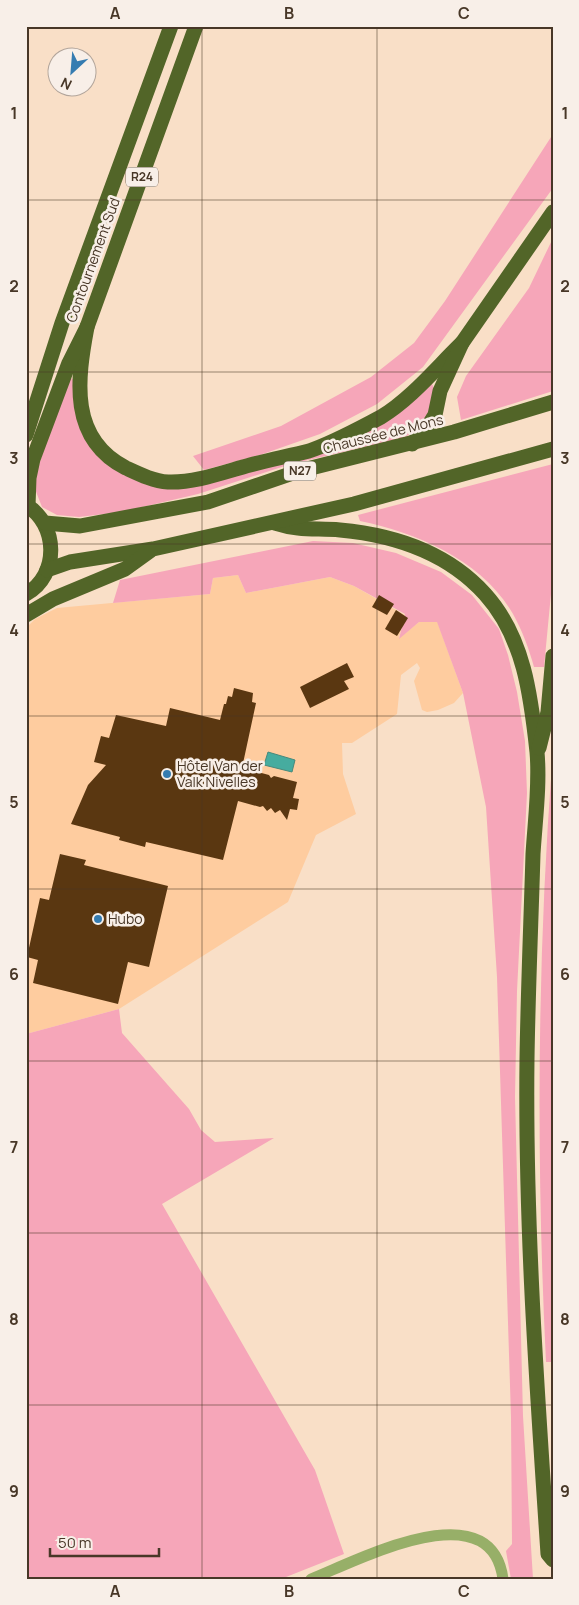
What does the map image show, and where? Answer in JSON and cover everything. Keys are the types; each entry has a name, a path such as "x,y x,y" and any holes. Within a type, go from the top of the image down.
{"highway":[{"name":"Contournement Sud","path":"26,436 62,323 171,26"},
{"name":"Contournement Sud","path":"27,505 29,478 33,459 69,363 86,327 196,26"},
{"path":"412,444 435,415 440,391 462,343 553,212"},
{"path":"86,327 80,365 80,403 84,422 97,444 116,462 142,476 168,482 196,479 310,450 347,434 382,416 406,397 462,343"},
{"name":"Chaussée de Mons","path":"45,524 80,526 179,509 208,502 299,471 412,444 553,402"},
{"path":"47,570 70,562 153,549 275,523 354,504 553,450"},
{"name":"R24","path":"27,505 45,524"},
{"path":"275,523 294,530 345,530 403,542 430,552 459,570 485,594 510,626 521,658 528,690 537,756 528,992 528,1195 538,1418 548,1554 553,1560"},
{"path":"26,594 40,582 47,570 51,555 50,538 45,524"},
{"path":"26,615 53,599 125,569 153,549"},
{"path":"537,756 548,712 553,656"}],"street":[{"path":"311,1579 417,1537 436,1534 467,1536 486,1545 500,1562 503,1579"}],"shaded area":[{"path":"553,134 553,188 423,367 377,404 320,434 260,455 204,470 193,456 281,426 371,377 414,343 445,301"},
{"path":"553,238 553,391 461,420 457,397 466,376 529,288"},
{"path":"69,377 74,380 87,440 162,486 296,460 431,382 435,390 431,410 421,426 404,438 291,464 198,494 121,512 79,517 57,515 42,507 35,489 37,470"},
{"path":"553,464 553,573 544,667 534,667 525,640 513,614 500,595 484,578 466,564 425,541 382,526 360,521 358,515"},
{"path":"313,541 353,543 396,553 441,572 472,595 499,629 508,655 517,692 525,741 527,793 517,991 515,1097 523,1416 533,1579 511,1579 506,1551 512,1544 511,1417 497,977 486,807 463,693 437,622 419,622 399,639 405,614 354,586 330,577 246,593 238,575 213,578 210,594 113,603 120,580"},
{"path":"238,575 246,593 330,577 354,586 405,615 399,638 419,622 437,621 463,693 454,703 438,710 427,712 422,710 414,681 420,668 417,663 401,675 397,714 352,743 342,743 343,774 356,814 316,835 288,902 119,1009 26,1034 26,628 35,619 57,608 210,594 213,578"},
{"path":"553,751 553,1362 546,1362 541,1209 540,1057 544,904"},
{"path":"119,1009 122,1033 189,1109 201,1130 215,1142 274,1138 162,1204 315,1470 344,1554 281,1579 26,1579 26,1034"}],"water":[{"path":"268,752 295,760 292,772 264,765"}],"building":[{"path":"379,595 394,604 387,615 372,607"},
{"path":"396,610 408,618 397,636 385,629"},
{"path":"347,663 354,677 344,681 349,689 310,708 300,687"},
{"name":"Hôtel Van der Valk Nivelles","path":"234,688 253,693 252,702 256,703 242,768 269,775 271,778 274,776 297,782 293,798 299,799 297,810 290,809 287,820 280,810 275,813 271,808 267,811 263,806 260,807 238,801 223,860 146,842 145,847 119,840 120,837 71,824 88,785 106,765 94,762 101,736 109,738 116,715 166,726 170,708 220,720 224,704 226,704 228,696 232,697"},
{"name":"Hubo","path":"60,854 86,860 84,865 168,886 149,967 128,962 118,1004 33,983 38,960 27,957 40,898 49,900"}],"place":[{"name":"Hôtel Van der Valk Nivelles","path":"167,774"},
{"name":"Hubo","path":"98,919"}]}
